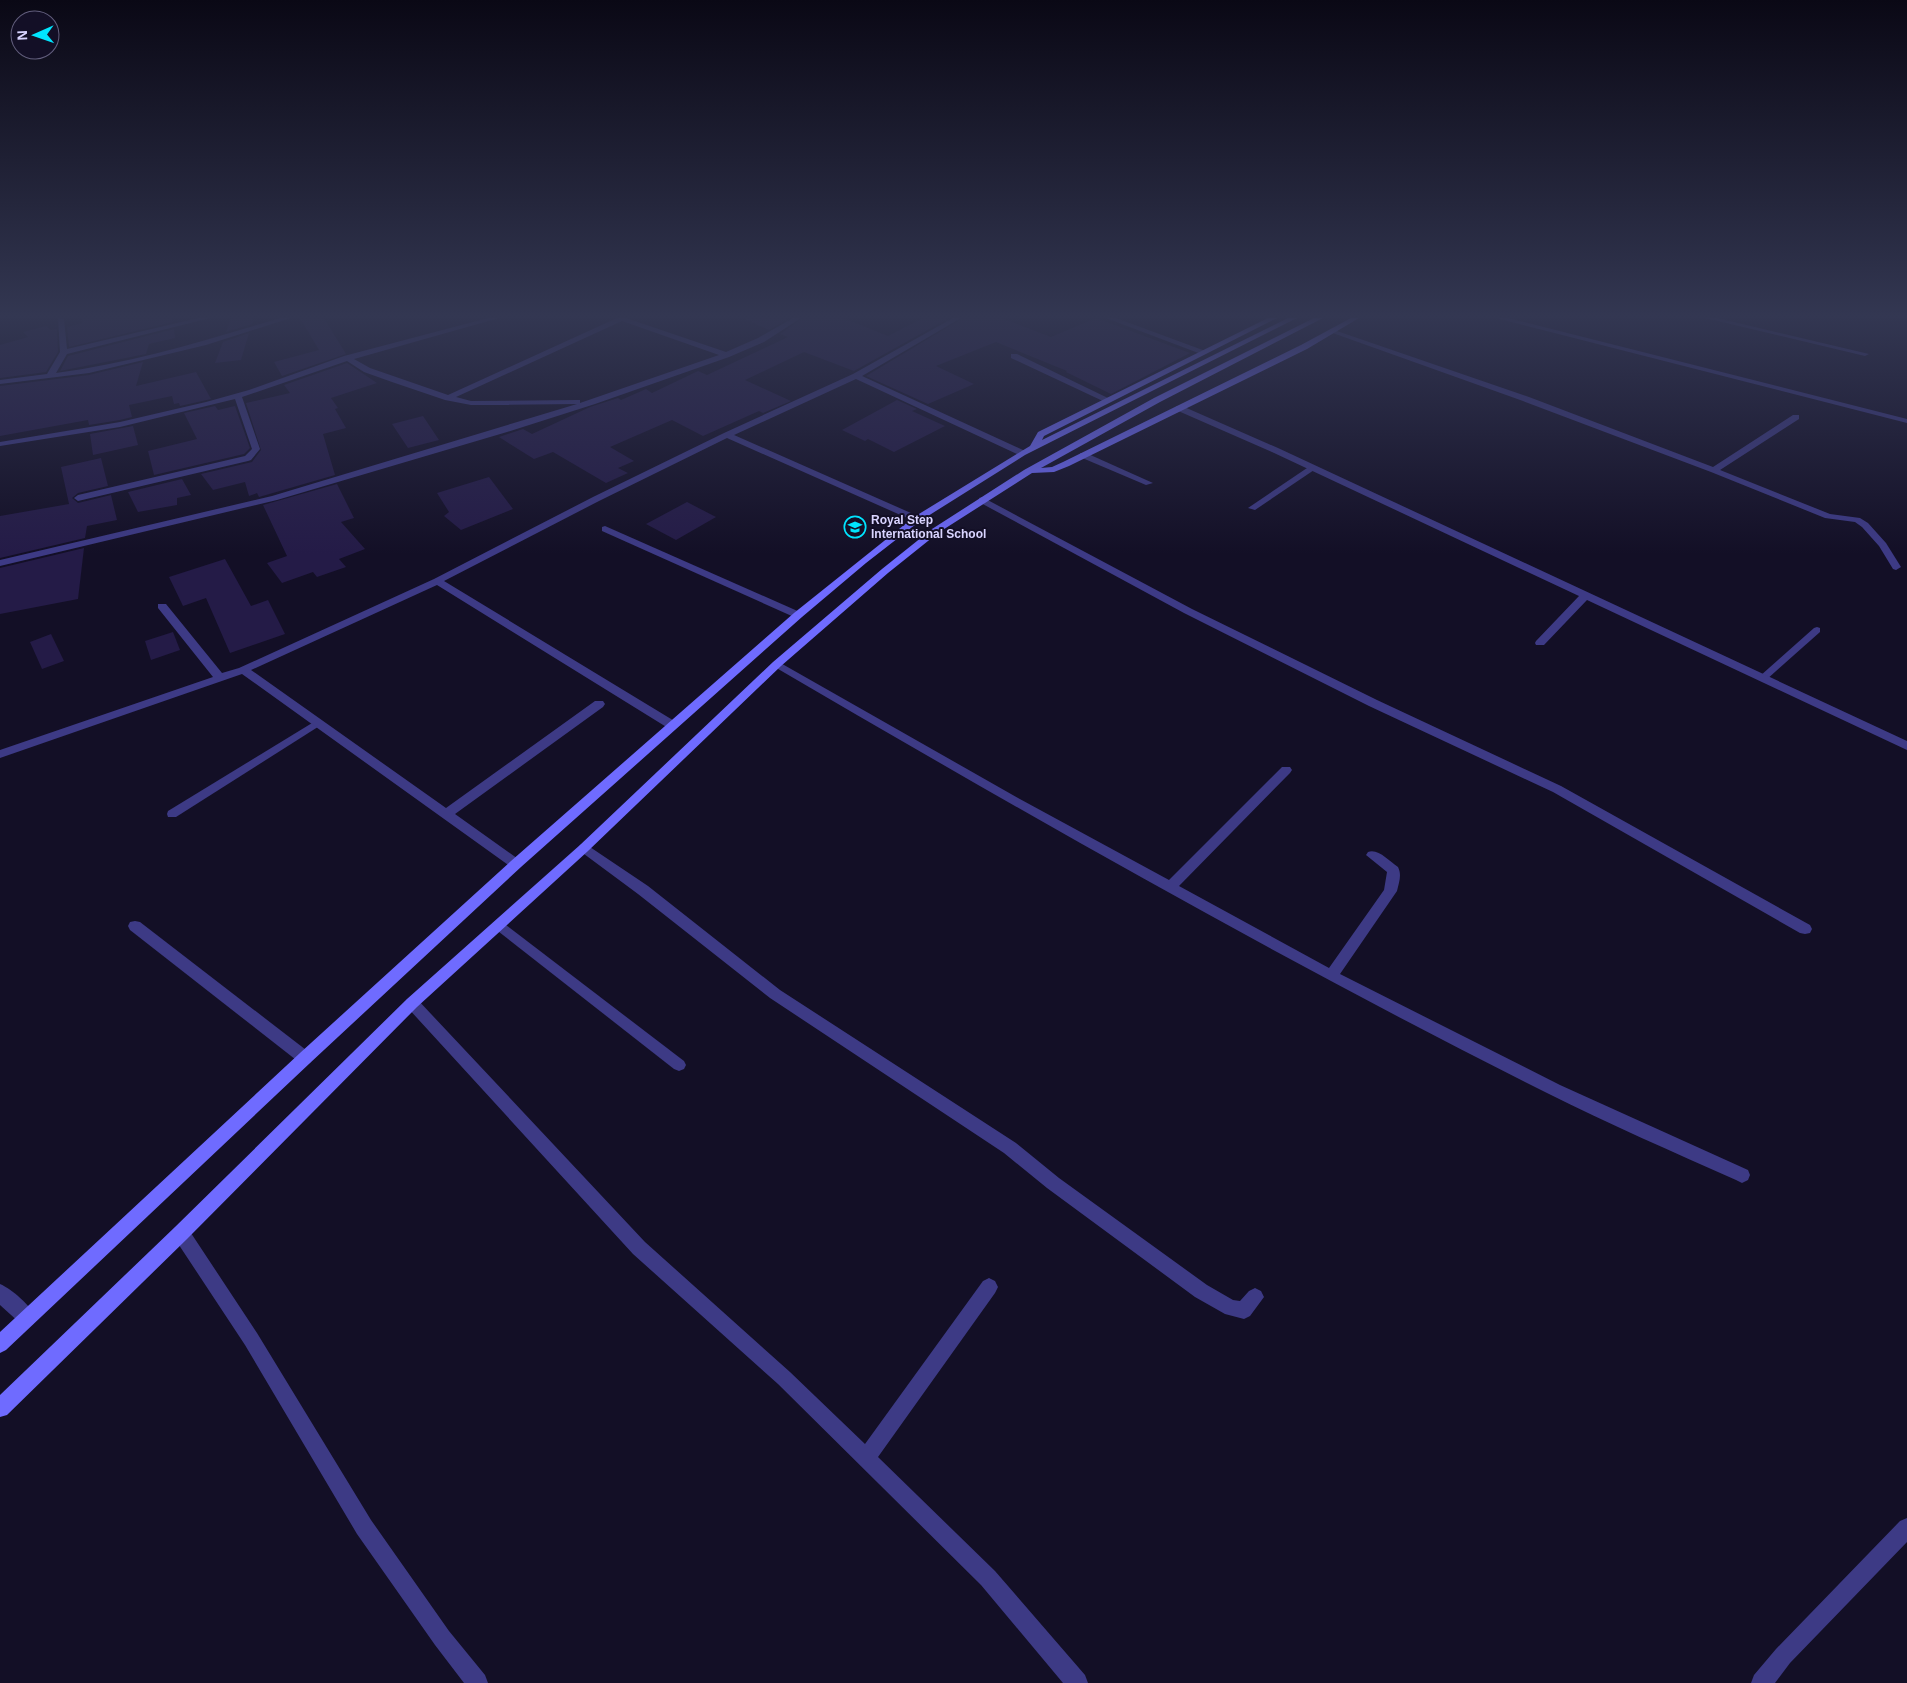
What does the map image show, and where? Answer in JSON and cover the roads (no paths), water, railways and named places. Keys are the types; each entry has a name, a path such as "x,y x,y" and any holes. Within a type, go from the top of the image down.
{"main road":[{"path":"1027,451 1041,434 1115,397"},
{"path":"0,1344 305,1058 516,864 798,615 917,519 1027,451 1137,397"},
{"path":"1082,448 1164,397"},
{"path":"0,1408 181,1233 412,1003 584,848 776,664 885,571 935,531 1027,472 1202,397"}],"street":[{"path":"0,444 110,425 236,397"},
{"path":"78,498 248,458 256,449 238,397"},
{"path":"444,397 488,404 592,402"},
{"path":"0,563 274,498 339,480 608,397"},
{"path":"0,754 243,670 437,581 596,499 811,397"},
{"path":"903,397 1027,451"},
{"path":"1101,397 1108,400"},
{"path":"1519,397 1714,470 1828,516 1857,520 1865,525 1883,545 1896,567"},
{"path":"1813,397 1907,420"},
{"path":"1179,408 1313,468 1907,746"},
{"path":"1714,470 1796,417"},
{"path":"727,435 917,519"},
{"path":"1082,448 1149,483"},
{"path":"982,500 1196,615 1373,703 1557,789 1805,929"},
{"path":"605,529 798,615"},
{"path":"437,581 672,725"},
{"path":"1540,643 1586,595"},
{"path":"162,606 220,678"},
{"path":"776,664 1014,801 1331,976 1555,1090 1742,1175"},
{"path":"243,670 516,864"},
{"path":"446,814 599,704"},
{"path":"1170,887 1286,770"},
{"path":"584,848 643,890 775,994 1010,1148 1053,1183 1201,1291 1231,1308 1244,1310 1255,1297"},
{"path":"1331,976 1390,891 1394,877 1393,870 1372,855"},
{"path":"134,926 305,1058"},
{"path":"412,1003 639,1248 784,1378 988,1578 1077,1683"},
{"path":"181,1233 251,1339 364,1527 476,1683"},
{"path":"866,1458 989,1287"},
{"path":"0,1293 28,1318"},
{"path":"1762,1683 1783,1656 1907,1528"}],"lane":[{"path":"1252,508 1313,468"},
{"path":"1763,678 1817,630"},
{"path":"172,814 317,723"},
{"path":"498,925 679,1065"}],"place":[{"name":"Royal Step International School","path":"855,527"}]}
